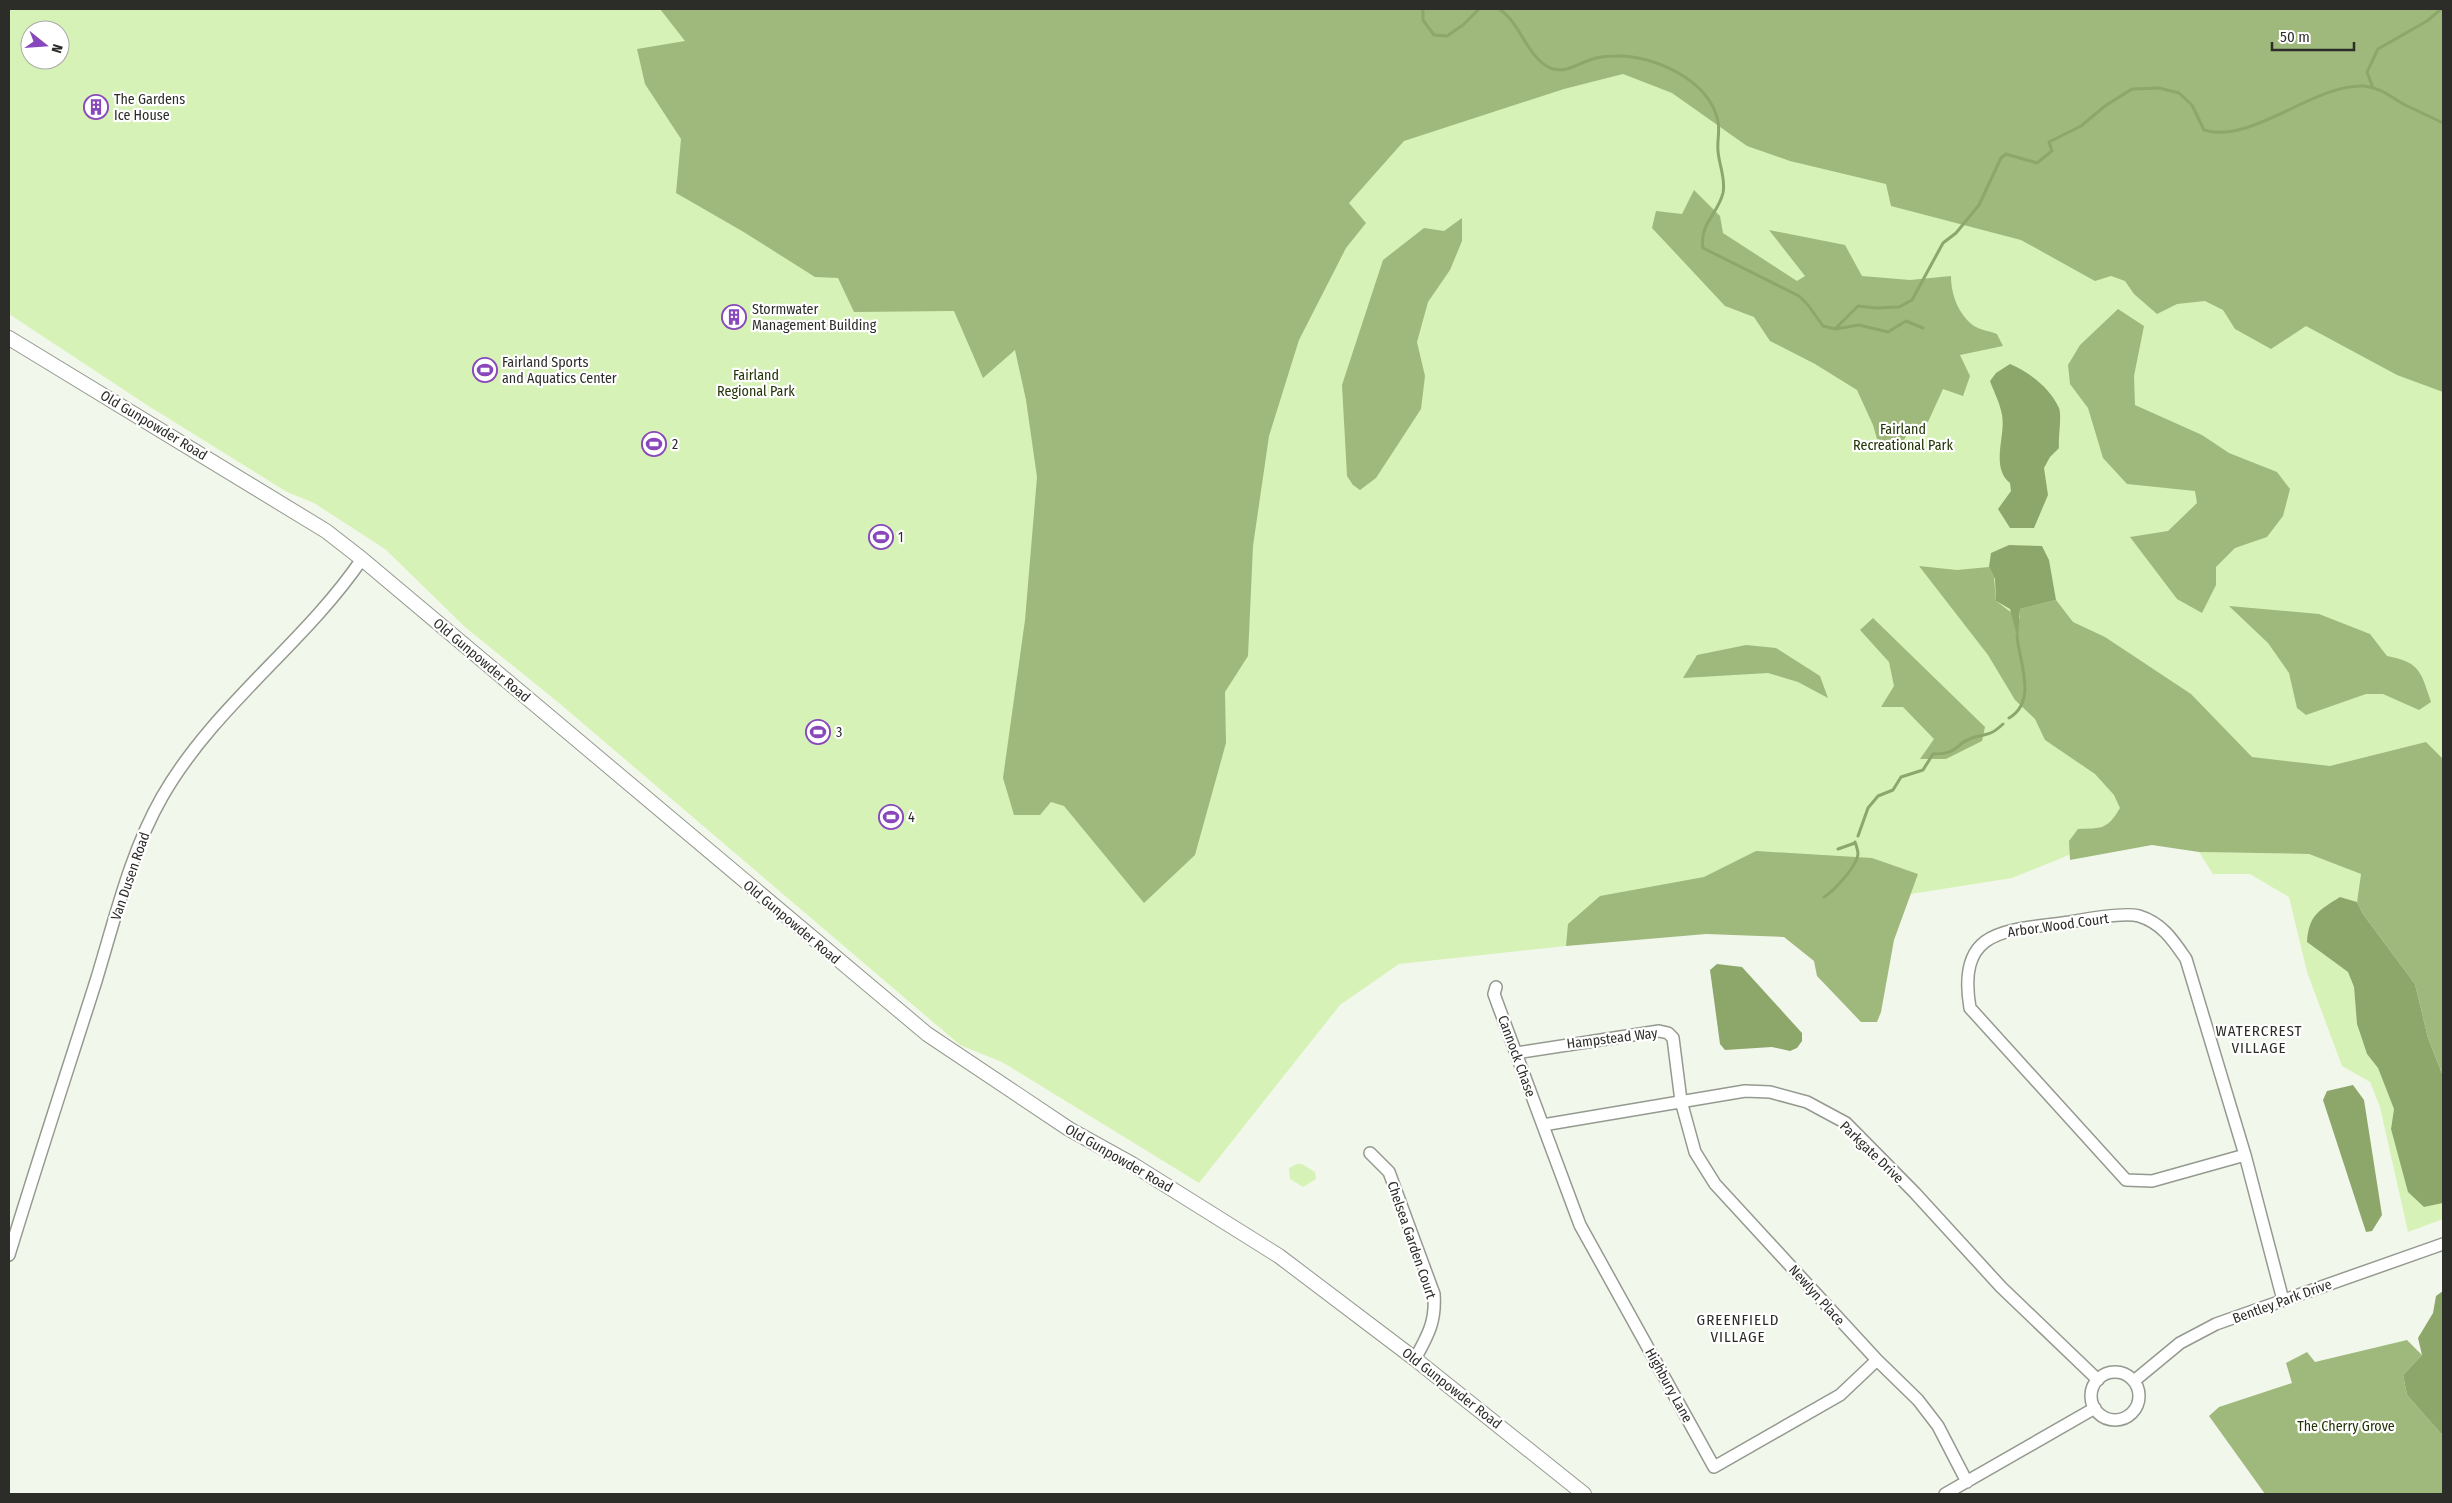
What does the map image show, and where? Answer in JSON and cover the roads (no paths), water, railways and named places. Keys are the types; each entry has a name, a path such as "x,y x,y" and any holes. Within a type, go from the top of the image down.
{"main road":[{"name":"Old Gunpowder Road","path":"9,338 326,531 362,559 927,1034 1069,1130 1132,1164 1266,1247 1310,1278 1415,1359 1584,1494"}],"street":[{"name":"Van Dusen Road","path":"9,1255 124,892 148,825 163,796 203,738 317,616 346,582 362,559"},
{"name":"Arbor Wood Court","path":"2245,1155 2174,1177 2152,1181 2126,1180 1970,1008 1966,983 1972,958 1984,942 2003,931 2098,918 2138,916 2168,932 2186,959 2245,1155 2283,1300"},
{"name":"Cannock Chase","path":"1496,987 1494,994 1543,1125"},
{"name":"Hampstead Way","path":"1516,1053 1659,1030 1668,1033 1673,1038 1681,1101"},
{"name":"Parkgate Drive","path":"1543,1125 1745,1092 1770,1092 1807,1102 1846,1123 1915,1193 2001,1287 2098,1380"},
{"name":"Newlyn Place","path":"1681,1101 1695,1152 1715,1184 1877,1360 1918,1400 1938,1426 1967,1482"},
{"name":"Highbury Lane","path":"1543,1125 1580,1225 1714,1467 1840,1395 1877,1360"},
{"name":"Chelsea Garden Court","path":"1370,1153 1388,1172 1434,1294 1435,1312 1431,1331 1415,1359"},
{"name":"Bentley Park Drive","path":"2134,1381 2180,1343 2216,1324 2443,1244"},
{"path":"2120,1372 2134,1381 2139,1397 2132,1412 2125,1417 2109,1419 2095,1408 2092,1394 2098,1380 2104,1375 2120,1372"},
{"path":"1945,1494 2095,1408"}],"waterway":[{"path":"1423,9 1423,20 1434,35 1447,36 1463,25 1479,9"},
{"path":"1499,9 1513,22 1535,56 1550,68 1555,70 1571,68 1603,57 1631,57 1663,65 1692,82 1704,93 1713,106 1718,121 1718,151 1724,188 1721,200 1706,226 1703,248 1799,296 1823,326 1835,329 1858,306 1876,308 1899,307 1912,300 1943,243 1956,233 1979,205 2001,158 2006,154 2037,163 2052,151 2049,142 2081,126 2105,106 2132,89 2159,88 2179,93 2192,105 2204,130 2222,132 2242,129 2262,122 2325,94 2345,88 2364,86 2381,91 2443,123"},
{"path":"2373,88 2367,72 2378,49 2427,21 2441,9"},
{"path":"1835,329 1859,325 1888,332 1906,321 1923,328"},
{"path":"2009,718 2018,711 2023,702 2025,691 2025,680 2017,636"},
{"path":"1858,836 1868,808 1878,796 1893,790 1901,777 1923,770 1933,754 1952,751 1966,740 1991,733 2003,724"},
{"path":"1824,897 1839,884 1854,865 1858,854 1855,842"},
{"path":"1838,849 1855,843"}],"place":[{"name":"The Gardens Ice House","path":"96,107"},
{"name":"Stormwater Management Building","path":"734,317"},
{"name":"Fairland Sports and Aquatics Center","path":"485,370"},
{"name":"2","path":"654,444"},
{"name":"1","path":"881,537"},
{"name":"3","path":"818,732"},
{"name":"4","path":"891,817"}],"district":[{"name":"WATERCREST VILLAGE","path":"2259,1040"},
{"name":"GREENFIELD VILLAGE","path":"1738,1328"}],"park label":[{"name":"Fairland Regional Park","path":"756,384"},
{"name":"Fairland Recreational Park","path":"1903,438"},
{"name":"The Cherry Grove","path":"2346,1426"}]}
